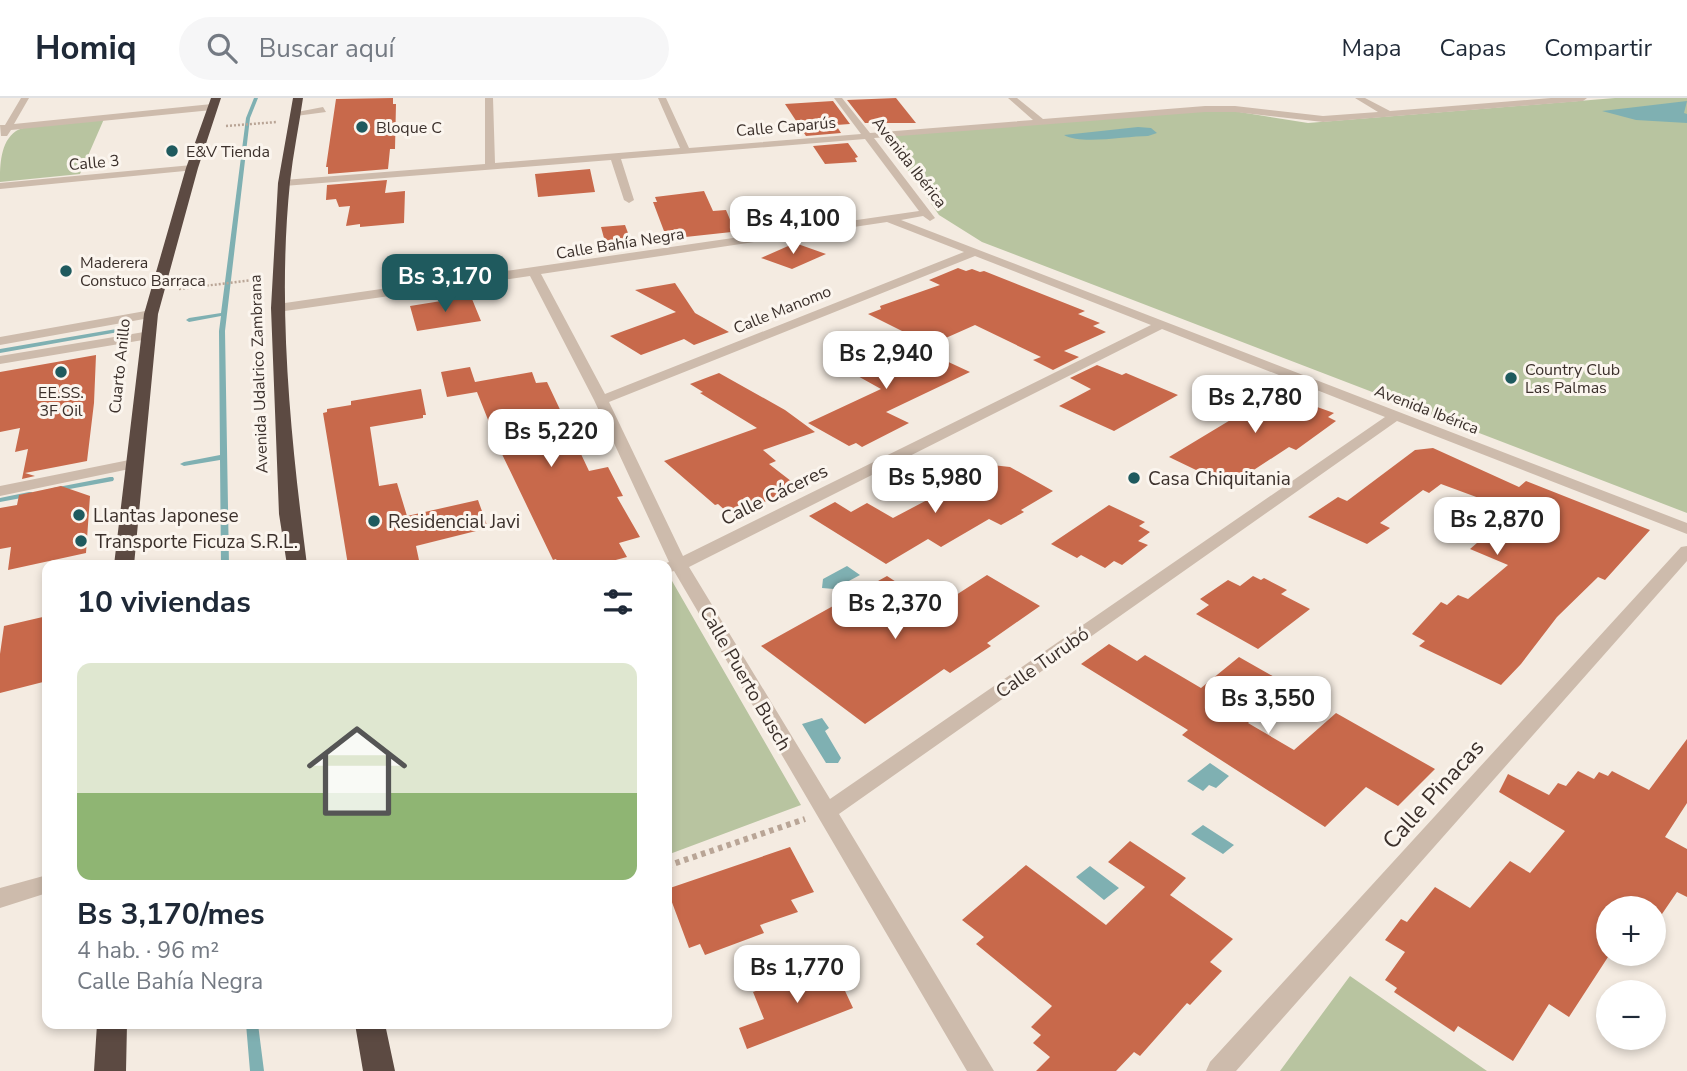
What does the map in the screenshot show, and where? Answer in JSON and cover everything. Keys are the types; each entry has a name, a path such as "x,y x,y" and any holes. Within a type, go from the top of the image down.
{"highway":[{"name":"Cuarto Anillo","path":"124,560 151,314 192,168 214,103"},
{"name":"Avenida Udalrico Zambrana","path":"296,560 289,514 278,307 284,183 297,106"},
{"path":"110,1071 112,1029"},
{"path":"371,1029 379,1071"}],"street":[{"path":"0,140 4,128 25,98"},
{"path":"489,98 490,166"},
{"path":"663,98 685,150"},
{"name":"Avenida Ibérica","path":"838,98 925,213 959,244"},
{"path":"1012,98 1041,122"},
{"path":"1188,98 1205,109"},
{"path":"1359,98 1390,114"},
{"name":"Calle Caparús","path":"284,183 1205,109 1235,109 1309,119 1583,98"},
{"path":"4,128 214,103"},
{"path":"297,106 323,107"},
{"path":"615,156 629,200"},
{"name":"Calle 3","path":"0,186 192,168"},
{"name":"Calle Bahía Negra","path":"278,307 534,272 925,213"},
{"name":"Avenida Ibérica","path":"889,219 1687,529"},
{"name":"Calle Manomo","path":"601,400 975,252"},
{"name":"Calle Puerto Busch","path":"534,272 601,400 670,560"},
{"path":"0,341 151,314"},
{"name":"Calle Cáceres","path":"673,566 1163,324"},
{"path":"0,360 150,335"},
{"name":"Calle Turubó","path":"825,813 1395,416"},
{"path":"0,491 134,464"},
{"name":"Calle Pinacas","path":"1219,1071 1687,551"},
{"name":"Calle Puerto Busch","path":"673,566 981,1071"},
{"path":"0,898 42,885"}],"path":[{"path":"225,126 273,122"},
{"path":"194,288 244,281"},
{"path":"672,864 825,813"}],"green space":[{"name":"Country Club Las Palmas","path":"1615,98 1687,98 1687,513 982,242 939,215 884,136 1221,109 1308,123"},
{"path":"104,119 80,174 0,182 4,148 16,131 45,124"},
{"path":"672,581 801,805 672,853"},
{"path":"1350,976 1487,1071 1280,1071"}],"water":[{"path":"1687,101 1684,113 1687,114 1687,123 1636,120 1602,111"},
{"path":"1151,128 1157,133 1093,140 1064,135"},
{"path":"847,566 860,575 834,589 822,588 823,579"},
{"path":"1289,691 1320,708 1309,717 1280,699"},
{"path":"822,718 829,728 825,731 841,758 838,763 826,763 802,724"},
{"path":"1210,763 1229,776 1216,788 1209,785 1203,791 1187,781"},
{"path":"1203,825 1234,845 1223,854 1191,834"},
{"path":"1090,866 1119,888 1104,900 1076,877"}],"building":[{"path":"393,98 393,104 396,104 395,149 390,149 388,169 328,174 326,167 336,99"},
{"path":"896,98 916,123 865,123 847,100"},
{"path":"833,101 850,124 836,125 841,133 806,136 785,104"},
{"path":"848,143 858,157 855,158 857,162 825,164 813,146"},
{"path":"590,169 595,192 538,197 535,174"},
{"path":"387,180 385,193 405,191 404,223 346,226 350,206 339,207 336,199 326,200 327,185"},
{"path":"704,191 713,211 726,210 734,229 777,204 787,206 797,200 829,207 818,214 834,217 834,221 667,239 653,202 657,202 655,197"},
{"path":"625,225 634,249 608,253 601,227"},
{"path":"795,243 826,254 792,269 761,258"},
{"path":"958,268 984,271 1085,311 1078,314 1100,323 1093,326 1106,332 1064,351 1079,357 1053,370 1033,360 1041,357 975,325 930,345 868,314 881,309 880,306 940,285 929,280"},
{"path":"675,283 695,313 729,332 694,345 684,339 641,355 610,336 676,312 635,290"},
{"path":"466,297 468,300 472,299 481,321 417,331 410,306"},
{"path":"901,340 970,372 886,412 909,423 862,447 856,443 849,446 808,423 881,389 838,365"},
{"path":"96,355 87,461 25,473 35,476 22,479 28,449 15,452 20,428 0,432 0,372"},
{"path":"1097,365 1122,375 1126,373 1178,395 1114,431 1059,406 1091,389 1070,378"},
{"path":"470,367 475,382 532,372 536,383 547,382 589,471 608,467 623,496 617,497 640,537 619,543 627,557 616,560 553,560 500,450 477,392 447,397 441,372"},
{"path":"719,373 785,410 815,432 763,450 776,461 769,464 800,488 736,513 728,513 718,504 715,505 664,461 757,428 690,384"},
{"path":"1261,387 1334,413 1328,417 1336,421 1296,450 1289,447 1243,477 1236,474 1223,483 1169,457 1247,410 1231,402"},
{"path":"421,389 426,415 423,415 423,418 370,427 379,486 397,483 407,516 478,500 488,528 416,546 419,560 347,560 323,413 327,412 327,409 351,405 351,401"},
{"path":"1433,448 1519,487 1526,481 1650,530 1605,580 1598,577 1557,617 1501,685 1419,646 1425,641 1412,634 1441,602 1447,605 1458,595 1468,599 1508,565 1470,549 1492,530 1476,523 1498,505 1441,484 1429,493 1423,490 1380,523 1390,528 1367,544 1308,517 1338,497 1347,501 1415,450"},
{"path":"992,465 1010,467 1053,491 1001,525 989,519 941,547 928,539 886,564 809,516 835,502 851,512 867,503 893,518 929,499 938,504 980,482 978,468"},
{"path":"61,486 90,496 86,553 42,560 42,563 8,570 11,547 0,549 0,508 17,505 19,495"},
{"path":"1109,505 1145,522 1139,526 1150,532 1138,541 1148,545 1122,565 1114,561 1105,568 1081,555 1077,558 1051,544"},
{"path":"987,575 1040,606 987,643 991,646 950,673 944,669 865,724 761,646 887,576 936,608"},
{"path":"1253,576 1261,580 1264,578 1287,590 1281,594 1310,609 1258,649 1196,614 1209,605 1200,599 1228,580 1240,586"},
{"path":"42,617 42,682 0,693 0,654 4,626"},
{"path":"1109,644 1137,661 1145,655 1201,688 1239,657 1283,682 1244,715 1252,719 1248,723 1294,750 1336,713 1435,769 1398,806 1366,787 1325,827 1182,735 1188,730 1081,664"},
{"path":"1687,739 1687,803 1665,837 1687,849 1687,897 1677,892 1666,908 1666,896 1596,896 1596,966 1602,966 1569,1017 1549,1004 1513,1061 1458,1026 1454,1032 1394,992 1397,988 1385,980 1405,952 1385,940 1401,919 1407,922 1435,887 1470,908 1510,861 1530,873 1565,831 1499,792 1508,774 1549,795 1558,783 1566,786 1578,771 1594,779 1599,772 1608,776 1612,771 1649,790"},
{"path":"1130,841 1186,878 1170,895 1233,939 1210,962 1222,971 1190,1005 1187,1003 1140,1056 1134,1052 1116,1071 1036,1071 1050,1057 1033,1043 1041,1035 1031,1027 1052,1006 976,944 984,937 962,920 1026,865 1106,925 1145,887 1108,862"},
{"path":"790,847 814,892 791,900 798,912 760,925 764,933 705,955 700,944 689,948 672,902 672,887"},
{"path":"832,963 853,1008 747,1049 739,1028 764,1019 753,992"}],"waterway":[{"path":"224,457 222,331 248,118 256,98"},
{"path":"189,320 224,314"},
{"path":"0,351 128,329"},
{"path":"184,464 224,457"},
{"path":"224,457 225,560"},
{"path":"53,490 110,479"},
{"path":"0,500 29,494"},
{"path":"253,1029 257,1071"}],"place":[{"name":"Bloque C","path":"362,127"},
{"name":"E&V Tienda","path":"172,151"},
{"name":"Maderera Constuco Barraca","path":"66,271"},
{"name":"EE.SS. 3F Oil","path":"61,372"},
{"name":"Country Club Las Palmas","path":"1511,378"},
{"name":"Casa Chiquitania","path":"1134,478"},
{"name":"Llantas Japonese","path":"79,515"},
{"name":"Residencial Javi","path":"374,521"},
{"name":"Transporte Ficuza S.R.L.","path":"81,541"}]}
